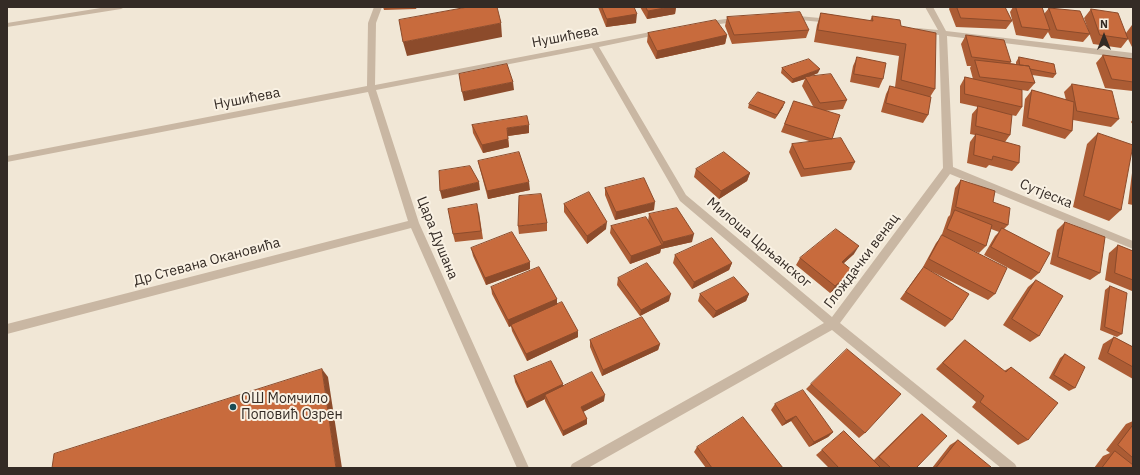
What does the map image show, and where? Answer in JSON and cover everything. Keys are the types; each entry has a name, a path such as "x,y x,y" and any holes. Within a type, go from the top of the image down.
{"street":[{"path":"7,25 120,7"},
{"name":"Цара Душана","path":"378,7 372,23 371,88 414,223 523,468"},
{"path":"929,7 943,33 948,169"},
{"path":"779,17 800,17 840,22"},
{"path":"696,26 750,18"},
{"path":"911,29 1133,56"},
{"name":"Нушићева","path":"7,159 672,30"},
{"name":"Милоша Црњанског","path":"594,45 684,198 833,324 1011,468"},
{"name":"Сутјеска","path":"948,169 1133,245"},
{"name":"Глождачки венац","path":"576,468 833,324 948,169"},
{"name":"Др Стевана Окановића","path":"7,329 414,223"}],"building":[{"path":"468,7 497,7 501,23 403,42 399,20"},
{"path":"602,7 634,7 637,14 607,19"},
{"path":"646,7 670,7 648,11"},
{"path":"957,7 1005,7 1012,21 961,18"},
{"path":"1016,7 1042,7 1050,30 1022,27"},
{"path":"1049,8 1080,11 1090,34 1057,30"},
{"path":"1091,9 1118,13 1128,39 1100,35"},
{"path":"800,12 809,30 734,35 727,17"},
{"path":"821,13 873,21 872,16 900,20 901,26 936,33 935,89 901,80 906,44 818,30"},
{"path":"716,20 727,35 657,51 648,33"},
{"path":"966,35 1004,40 1011,62 972,57"},
{"path":"1103,55 1133,59 1133,82 1112,79"},
{"path":"857,57 886,63 883,79 854,74"},
{"path":"1019,57 1054,64 1056,74 1030,69 1029,66 1020,65"},
{"path":"809,59 820,69 793,79 782,68"},
{"path":"975,60 1029,66 1035,83 980,77"},
{"path":"507,64 513,82 462,92 459,74"},
{"path":"831,74 847,100 820,103 805,77"},
{"path":"965,77 1022,90 1022,107 965,94"},
{"path":"1072,84 1112,91 1119,119 1077,111"},
{"path":"890,86 931,97 928,115 886,103"},
{"path":"1032,90 1074,102 1072,131 1028,118"},
{"path":"758,92 785,102 777,115 749,104"},
{"path":"794,101 840,115 832,139 785,124"},
{"path":"978,106 1012,115 1010,135 976,126"},
{"path":"527,116 529,125 507,128 508,139 482,145 472,125"},
{"path":"1098,133 1133,145 1121,210 1084,196"},
{"path":"976,134 1020,146 1019,163 993,156 992,160 974,155"},
{"path":"841,138 855,162 804,169 792,144"},
{"path":"519,152 529,182 487,191 478,161"},
{"path":"724,152 750,173 721,191 696,169"},
{"path":"470,166 479,182 440,191 439,171"},
{"path":"644,178 655,202 616,212 605,188"},
{"path":"961,180 995,191 993,202 1010,208 1008,225 956,207"},
{"path":"589,192 607,222 587,236 564,204"},
{"path":"541,194 547,223 518,226 519,196"},
{"path":"477,204 481,231 453,234 448,209"},
{"path":"677,208 694,234 663,242 649,214"},
{"path":"955,210 992,225 986,246 947,229"},
{"path":"646,217 662,245 631,256 611,226"},
{"path":"1065,222 1105,237 1100,273 1058,257"},
{"path":"1002,228 1050,253 1039,273 991,247"},
{"path":"836,229 859,246 842,262 853,271 835,286 800,258"},
{"path":"512,232 530,262 485,278 471,248"},
{"path":"942,235 1007,268 995,294 929,259"},
{"path":"712,238 732,263 694,282 675,255"},
{"path":"1118,245 1133,251 1133,280 1115,273"},
{"path":"647,263 671,294 641,310 618,278"},
{"path":"539,267 557,299 508,320 491,287"},
{"path":"924,267 969,294 952,320 906,292"},
{"path":"734,277 749,294 716,311 700,294"},
{"path":"1036,280 1063,296 1039,336 1012,319"},
{"path":"1110,286 1127,293 1122,334 1105,327"},
{"path":"562,302 578,331 526,354 511,325"},
{"path":"642,317 660,344 603,370 590,340"},
{"path":"1114,337 1133,347 1133,367 1108,353"},
{"path":"965,340 1006,372 1011,367 1058,403 1028,440 980,402 984,396 943,363"},
{"path":"847,349 901,394 865,433 811,384"},
{"path":"1065,354 1085,367 1075,388 1054,375"},
{"path":"551,361 563,384 526,402 514,376"},
{"path":"322,369 336,468 52,468 54,454"},
{"path":"592,372 605,395 581,407 587,419 563,431 545,395"},
{"path":"803,390 833,432 814,442 796,416 786,421 775,404"},
{"path":"922,414 947,436 916,468 891,468 879,457"},
{"path":"743,417 783,468 712,468 697,447"},
{"path":"1133,425 1133,458 1118,445"},
{"path":"844,431 881,468 839,468 822,450"},
{"path":"958,440 991,467 938,468 937,467"},
{"path":"1115,451 1133,465 1133,468 1102,468"}],"place":[{"name":"ОШ Момчило Поповић Озрен","path":"233,407"}]}
